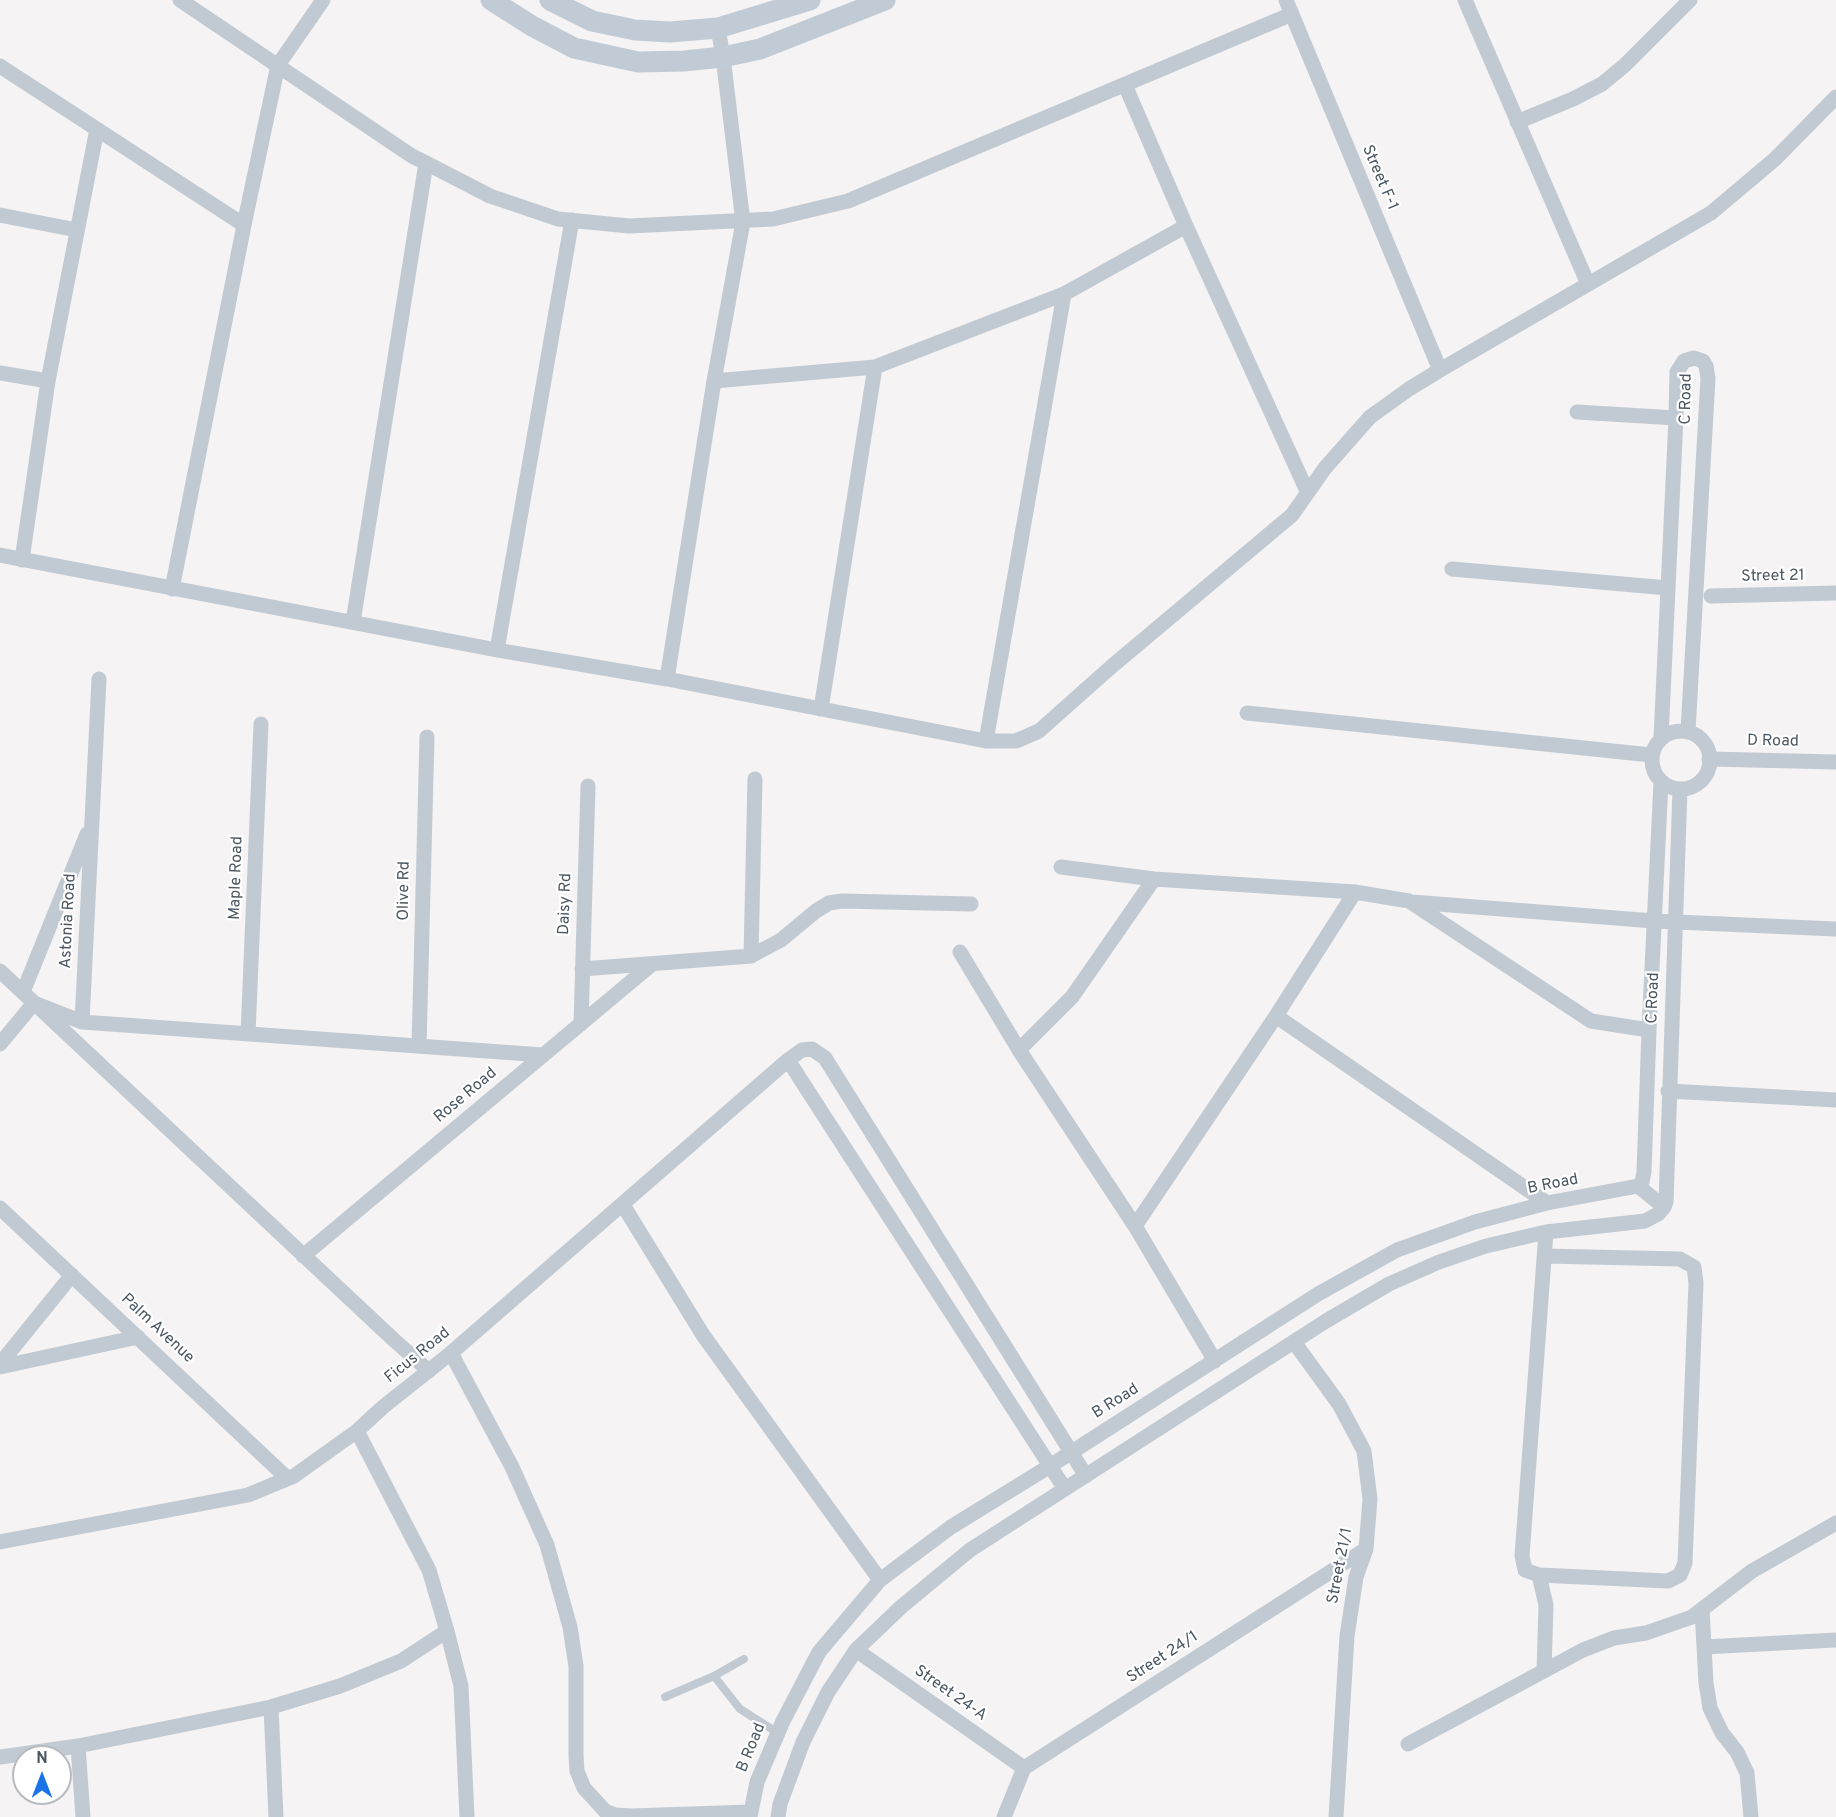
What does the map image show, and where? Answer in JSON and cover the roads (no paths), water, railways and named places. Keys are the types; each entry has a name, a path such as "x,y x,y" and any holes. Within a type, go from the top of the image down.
{"street":[{"path":"180,0 412,156 490,196 558,219 629,226 773,219 848,201 1125,85 1289,7"},
{"path":"172,589 278,65 323,0"},
{"path":"491,0 532,26 574,48 638,62 723,57 760,49 885,0"},
{"path":"550,0 592,21 635,30 670,32 718,28 810,0"},
{"path":"1465,0 1588,284"},
{"path":"1517,122 1573,99 1602,84 1625,65 1690,0"},
{"name":"Street F-1","path":"1289,7 1440,370"},
{"path":"667,679 714,381 743,222 718,28"},
{"path":"0,66 244,225"},
{"path":"1125,85 1186,226 1307,491"},
{"path":"0,555 986,741 1016,741 1039,731 1111,667 1292,515 1307,491 1370,417 1440,370 1711,213 1775,159 1836,97"},
{"path":"22,560 48,381 97,129"},
{"path":"353,622 426,163"},
{"path":"0,215 77,230"},
{"path":"497,650 572,220"},
{"path":"714,381 875,367 1064,294 1186,226"},
{"path":"986,741 1064,294"},
{"name":"C Road","path":"1660,738 1678,368 1681,363 1690,358 1698,358 1706,366 1708,378 1688,731"},
{"path":"821,709 875,367"},
{"path":"0,373 48,381"},
{"path":"1577,412 1676,418"},
{"path":"1452,568 1668,588"},
{"name":"Street 21","path":"1711,596 1836,594"},
{"name":"Astonia Road","path":"82,1022 99,679"},
{"path":"1247,713 1651,755"},
{"name":"Maple Road","path":"248,1034 261,724"},
{"path":"1678,730 1697,735 1709,750 1709,770 1704,778 1697,784 1680,789 1661,782 1655,774 1651,755 1660,738 1678,730"},
{"name":"Olive Rd","path":"419,1046 427,737"},
{"name":"D Road","path":"1709,759 1836,762"},
{"path":"751,956 755,779"},
{"name":"C Road","path":"1638,1186 1642,1182 1644,1172 1661,782"},
{"name":"Daisy Rd","path":"581,1024 588,786"},
{"name":"C Road","path":"1664,1207 1666,1202 1680,789"},
{"name":"Astonia Road","path":"0,1044 28,998 92,823"},
{"path":"1061,867 1154,879 1354,892 1409,901 1654,921 1836,929"},
{"path":"1019,1050 1072,997 1154,879"},
{"path":"1135,1226 1276,1016 1354,892"},
{"path":"582,969 751,956 781,939 829,903 842,901 971,904"},
{"path":"1409,901 1591,1021 1649,1030"},
{"path":"960,952 1019,1050 1135,1226 1215,1362"},
{"name":"Rose Road","path":"303,1256 651,965"},
{"path":"0,971 394,1341 429,1371"},
{"path":"28,998 82,1022 543,1055"},
{"path":"1276,1016 1547,1203"},
{"path":"1065,1489 788,1060 802,1050 812,1049 825,1058 1086,1476"},
{"name":"Ficus Road","path":"0,1542 248,1495 287,1478 357,1431 383,1407 451,1353 788,1060"},
{"path":"1668,1091 1836,1100"},
{"path":"778,1817 780,1803 804,1742 828,1692 856,1650 901,1607 970,1550 1326,1321 1389,1284 1486,1246 1546,1232 1645,1221 1658,1214 1664,1207 1638,1186"},
{"name":"B Road","path":"750,1814 757,1782 777,1733 819,1652 880,1580 951,1527 1215,1362 1318,1294 1397,1250 1475,1222 1547,1203 1638,1186"},
{"path":"622,1205 703,1335 880,1580"},
{"name":"Palm Avenue","path":"0,1208 287,1478"},
{"path":"1545,1256 1680,1259 1694,1267 1696,1283 1685,1563 1680,1575 1668,1581 1539,1575 1525,1570 1522,1556 1546,1232"},
{"path":"0,1365 72,1275"},
{"path":"0,1365 138,1337"},
{"name":"Street 21/1","path":"1294,1342 1339,1404 1364,1451 1370,1498 1366,1549 1356,1577 1347,1635 1336,1817"},
{"path":"451,1353 512,1467 547,1545 570,1627 576,1666 576,1763 584,1788 605,1811 615,1815 750,1814"},
{"path":"357,1431 429,1570 447,1631 461,1686 467,1817"},
{"path":"1408,1744 1583,1650 1614,1638 1646,1633 1692,1617 1752,1571 1836,1523"},
{"name":"Street 24/1","path":"1024,1768 1366,1549"},
{"path":"1539,1575 1546,1605 1544,1671"},
{"path":"1702,1609 1706,1683 1710,1708 1722,1733 1737,1752 1747,1773 1751,1817"},
{"path":"0,1757 78,1746 271,1707 340,1686 401,1661 447,1631"},
{"path":"1704,1647 1836,1640"},
{"name":"Street 24-A","path":"856,1650 1024,1768"},
{"path":"271,1707 276,1817"},
{"path":"78,1746 83,1817"},
{"path":"1004,1817 1024,1768"}],"lane":[{"path":"665,1697 714,1676 744,1659"},
{"path":"714,1676 740,1710 777,1733"}]}
